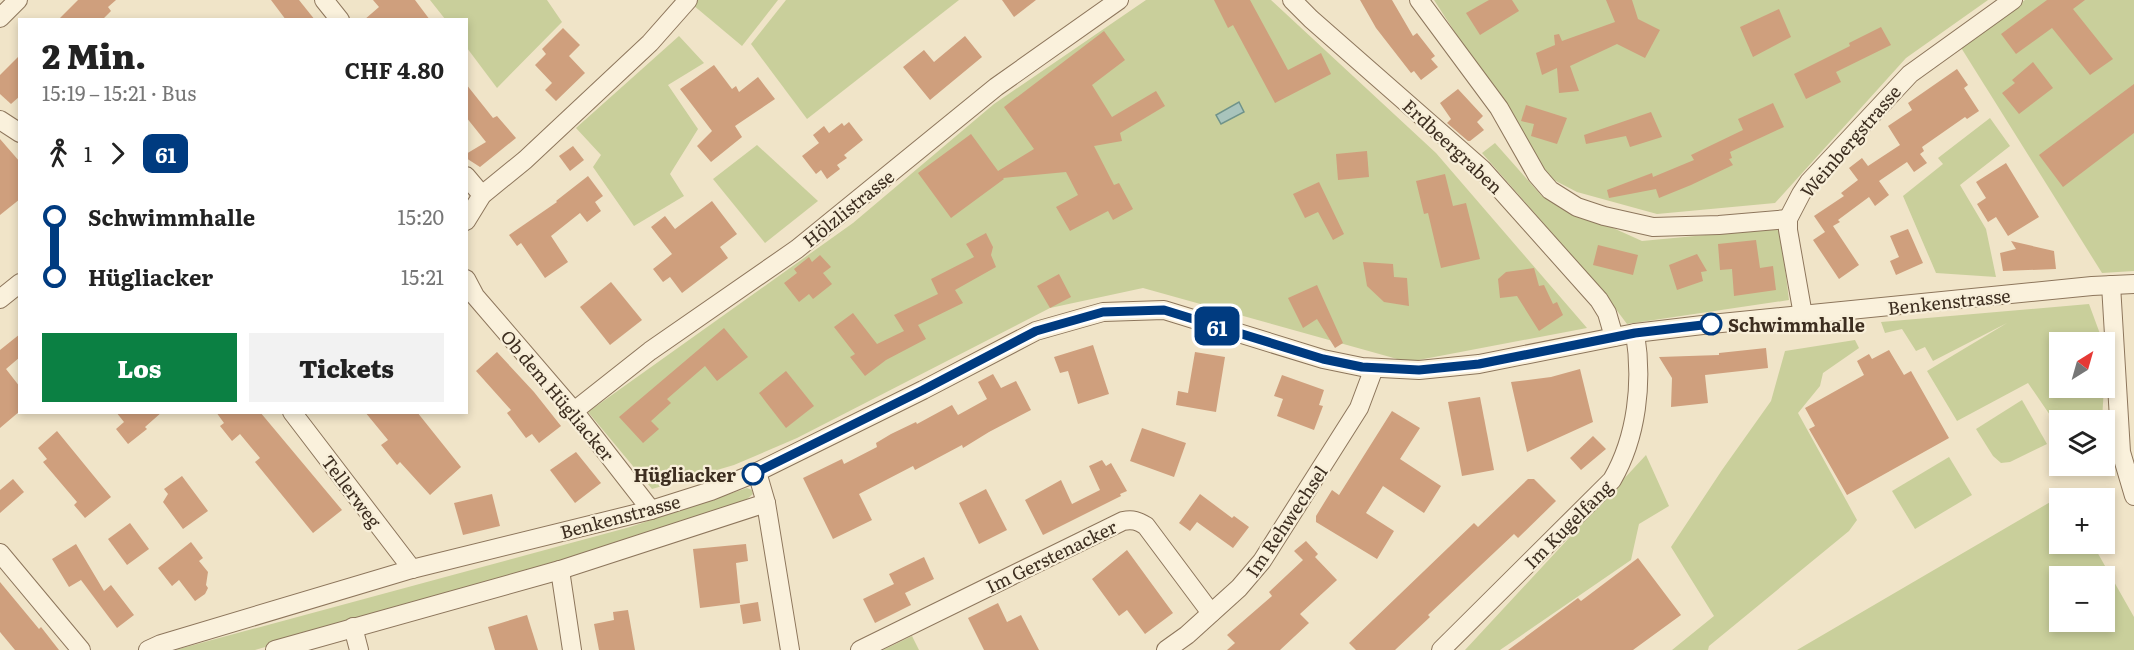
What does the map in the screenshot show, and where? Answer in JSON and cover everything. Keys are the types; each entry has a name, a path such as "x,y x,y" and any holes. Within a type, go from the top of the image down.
{"street":[{"path":"0,18 18,0"},
{"path":"324,0 338,18"},
{"path":"468,218 482,195 520,164 650,43 688,0"},
{"name":"Hölzlistrasse","path":"574,411 650,351 797,249 996,87 1119,0"},
{"name":"Erdbeergraben","path":"1292,0 1482,169 1599,300 1607,313 1614,337"},
{"path":"1419,0 1499,108 1537,175 1550,190 1577,207 1604,216 1653,227 1719,225 1788,219 1803,315"},
{"name":"Weinbergstrasse","path":"1788,219 1809,182 1910,74 2013,0"},
{"path":"0,120 18,132"},
{"path":"468,178 482,195"},
{"name":"Ob dem Hügliacker","path":"468,283 475,296 574,411 651,510"},
{"name":"Benkenstrasse","path":"148,650 161,644 412,569 651,510 711,491 757,472 1036,331 1103,312 1164,310 1323,359 1374,368 1419,370 1479,364 1635,333 2134,284"},
{"path":"0,299 18,285"},
{"path":"2111,285 2121,452 2134,496"},
{"name":"Im Kugelfang","path":"1441,650 1599,496 1623,463 1635,419 1638,358 1635,333"},
{"name":"Im Rehwechsel","path":"1166,650 1211,613 1247,579 1262,561 1359,408 1374,368"},
{"name":"Tellerweg","path":"294,414 412,569"},
{"path":"757,472 766,503 790,650"},
{"name":"Benkenstrasse","path":"275,650 560,570 766,503"},
{"name":"Im Gerstenacker","path":"860,650 1123,521 1131,520 1139,521 1146,526 1211,613"},
{"path":"0,553 81,650"},
{"path":"560,570 572,650"},
{"path":"353,627 359,650"}],"green space":[{"path":"430,0 547,0 562,22 497,88 468,49 468,18 444,18"},
{"path":"698,0 778,0 742,46 693,5"},
{"path":"786,0 959,0 807,119 751,44"},
{"path":"1146,0 1271,0 1436,153 1587,328 1408,362 1143,288 1050,308 797,438 734,465 652,489 588,412 853,223 994,104"},
{"path":"1434,0 1988,0 1906,58 1775,203 1657,214 1577,192 1550,178"},
{"path":"2025,0 2134,0 2134,271 2102,273 1960,46"},
{"path":"679,36 704,63 668,85 698,129 670,174 684,196 634,226 593,167 601,155 576,128"},
{"path":"1990,118 2010,146 1960,185 1986,229 1996,277 1936,273 1903,196 1943,164 1938,158"},
{"path":"1495,143 1542,196 1642,241 1780,228 1789,300 1627,324 1600,288 1482,153"},
{"path":"757,145 818,201 765,243 713,179"},
{"path":"2089,304 2099,332 2049,332 2049,398 2103,398 2103,410 2049,410 2049,414 2028,383 1957,421 1927,371 2007,323 1933,361 1925,347 1916,351 1902,329 1885,333 1881,322"},
{"path":"1855,340 1859,348 1823,373 1820,386 1798,413 1857,520 1849,531 1709,646 1708,650 1672,650 1714,616 1671,547 1771,401 1785,351"},
{"path":"2022,400 2047,444 2010,462 2001,463 1993,456 1976,429"},
{"path":"1646,455 1669,506 1639,524 1631,560 1500,650 1465,650"},
{"path":"1949,457 1972,495 1915,529 1892,491"},
{"path":"747,488 752,490 753,494 716,514 255,650 175,650 630,527"},
{"path":"2049,503 2049,554 2098,554 2105,566 2049,566 2049,632 2115,632 2115,584 2134,617 2134,650 1797,650"},
{"path":"912,636 919,650 883,650"}],"water":[{"path":"1239,102 1244,112 1221,124 1216,115"}],"building":[{"path":"78,0 116,0 108,7 111,11 104,18 60,18"},
{"path":"271,0 299,0 313,18 284,18"},
{"path":"373,0 415,0 428,18 366,18 379,7"},
{"path":"1002,0 1036,0 1014,17"},
{"path":"1214,0 1250,0 1288,70 1321,53 1331,74 1275,103 1233,25 1228,28"},
{"path":"1360,0 1392,0 1413,36 1417,33 1435,56 1431,59 1438,67 1421,80 1414,71 1411,73 1376,28"},
{"path":"1489,0 1512,0 1519,11 1480,35 1466,13"},
{"path":"1606,0 1632,0 1638,19 1660,30 1645,58 1617,44 1570,66 1579,91 1559,93 1557,68 1542,75 1536,53 1555,45 1554,35 1559,34 1562,41 1615,22"},
{"path":"2047,0 2085,0 2073,9 2113,59 2090,75 2052,28 2016,54 2001,34"},
{"path":"1779,9 1791,37 1753,57 1740,27"},
{"path":"1881,27 1891,45 1836,72 1841,82 1806,99 1794,74 1850,46 1849,43"},
{"path":"563,28 580,45 569,56 585,73 556,101 545,90 552,83 535,65 546,54 542,49"},
{"path":"1104,31 1125,60 1092,85 1112,117 1156,91 1165,106 1120,133 1122,141 1094,146 1114,185 1119,183 1133,209 1113,220 1108,211 1070,231 1056,207 1078,195 1066,172 1003,178 951,218 918,173 971,134 998,171 1034,149 1004,107"},
{"path":"965,36 982,57 930,100 903,67 924,50 934,62"},
{"path":"18,57 18,98 11,104 0,94 0,75"},
{"path":"2033,62 2053,88 2019,114 2002,93 2015,83 2012,80"},
{"path":"714,65 732,89 736,86 739,92 758,77 775,99 735,126 742,137 711,162 697,146 712,131 680,89"},
{"path":"1957,69 1968,85 1964,88 1979,111 1967,119 1965,117 1922,147 1924,151 1920,154 1927,163 1914,172 1907,162 1879,181 1889,195 1875,206 1869,197 1833,226 1859,265 1839,279 1813,240 1825,232 1814,216 1844,196 1841,193 1858,180 1849,168 1862,158 1868,166 1900,145 1888,126 1912,110 1908,103"},
{"path":"2134,84 2134,133 2063,187 2039,155"},
{"path":"468,87 493,118 497,116 516,138 480,167 468,159 468,153 486,142 468,120"},
{"path":"1458,89 1483,116 1477,122 1484,130 1470,141 1447,123 1451,119 1440,103"},
{"path":"1773,103 1784,127 1730,152 1732,158 1729,159 1733,165 1659,198 1656,189 1609,198 1607,190 1652,173 1653,177 1694,160 1691,155 1743,130 1738,119"},
{"path":"1526,105 1567,118 1557,144 1531,136 1534,124 1521,121"},
{"path":"1651,112 1662,137 1630,147 1626,136 1586,144 1584,135"},
{"path":"849,122 863,140 844,155 847,158 837,165 840,169 827,179 821,170 816,174 802,156 819,143 813,135 824,126 829,133 842,123 844,126"},
{"path":"0,139 18,160 18,201 0,215"},
{"path":"573,146 584,160 570,171 559,156"},
{"path":"1367,151 1369,177 1338,180 1336,154"},
{"path":"2006,163 2039,217 2008,236 1996,217 1988,222 1977,204 1986,198 1976,182"},
{"path":"1445,174 1453,206 1466,203 1480,259 1441,268 1428,213 1424,214 1416,181"},
{"path":"588,176 603,196 595,202 601,211 587,222 580,213 551,236 568,262 545,278 521,243 517,246 509,235 557,202"},
{"path":"1319,182 1344,234 1333,240 1318,212 1305,218 1293,194"},
{"path":"712,201 737,234 720,247 728,258 682,293 670,277 663,282 653,269 672,254 651,227 665,216 675,229"},
{"path":"1908,229 1923,263 1896,275 1890,261 1899,257 1890,236"},
{"path":"986,233 993,247 991,255 996,267 955,290 963,303 918,325 926,339 886,360 865,376 850,357 855,354 834,327 853,313 877,344 904,331 894,315 938,294 931,279 974,257 966,244"},
{"path":"1756,240 1760,268 1773,266 1776,290 1734,296 1732,269 1720,270 1718,244"},
{"path":"2011,241 2054,251 2056,269 2003,271 2000,253 2016,249"},
{"path":"1598,245 1638,255 1633,275 1593,265"},
{"path":"1697,254 1707,271 1701,272 1703,281 1677,290 1669,265"},
{"path":"820,255 831,267 823,273 832,284 813,299 809,294 799,302 784,283 797,273 794,269 809,257 812,262"},
{"path":"1363,262 1393,264 1394,277 1407,278 1409,306 1384,302 1367,286"},
{"path":"1534,268 1539,286 1544,285 1553,304 1557,302 1563,315 1539,331 1517,296 1500,298 1498,279 1506,272"},
{"path":"1059,274 1071,297 1050,308 1037,286"},
{"path":"611,282 642,320 610,345 580,307"},
{"path":"1317,285 1343,343 1335,348 1317,319 1303,328 1288,298"},
{"path":"724,328 748,357 717,381 705,366 667,399 671,403 651,421 659,429 643,443 619,417"},
{"path":"18,336 18,359 6,369 18,384 18,413 0,428 0,350"},
{"path":"1093,345 1109,394 1078,404 1068,371 1060,373 1054,357"},
{"path":"1766,348 1768,368 1705,375 1708,403 1671,407 1672,378 1659,357 1719,355 1719,353"},
{"path":"1889,350 1904,375 1911,371 1949,438 1847,495 1809,429 1815,426 1805,408 1864,375 1857,361 1869,354 1872,359"},
{"path":"497,352 534,392 561,426 539,443 532,434 526,438 507,413 511,410 476,371"},
{"path":"1195,352 1225,357 1216,412 1176,405 1178,391 1188,393"},
{"path":"1580,369 1593,422 1527,452 1511,382 1551,377"},
{"path":"786,371 814,406 786,428 759,393"},
{"path":"993,374 1001,388 1016,381 1031,410 963,448 962,445 915,470 913,466 859,494 872,520 833,539 803,478 842,459 844,464 877,447 876,443 891,434 916,422 917,424 952,405 958,415 987,399 978,382"},
{"path":"1282,375 1324,390 1319,405 1323,406 1314,430 1277,416 1283,399 1274,396"},
{"path":"1480,397 1494,470 1462,476 1448,402"},
{"path":"1392,411 1420,428 1400,459 1441,486 1424,513 1383,486 1366,513 1394,531 1377,559 1316,522 1316,516 1332,490 1339,495"},
{"path":"118,414 160,414 145,427 147,429 128,444 116,429 124,422"},
{"path":"217,414 262,414 342,510 313,533 255,462 260,458 240,434 232,441 220,426 224,423"},
{"path":"367,414 419,414 461,467 430,495 400,462 397,465 381,445 388,440"},
{"path":"1142,428 1186,443 1174,477 1130,461"},
{"path":"57,431 111,497 85,518 74,505 77,502 43,462 47,459 38,448"},
{"path":"1593,436 1606,449 1581,470 1570,458"},
{"path":"576,452 601,483 575,503 550,470"},
{"path":"1102,460 1106,466 1111,463 1127,491 1043,535 1025,500 1061,480 1072,504 1100,490 1089,466"},
{"path":"182,476 208,511 183,529 163,502 168,494 164,489"},
{"path":"13,479 24,492 0,513 0,490"},
{"path":"1528,479 1534,479 1556,501 1518,538 1514,534 1428,615 1430,617 1395,650 1356,650 1349,643 1474,523 1478,527"},
{"path":"986,489 1007,530 979,544 959,503"},
{"path":"492,494 500,526 463,535 454,503"},
{"path":"1200,494 1232,518 1234,516 1249,527 1233,548 1197,522 1190,531 1179,523"},
{"path":"130,523 149,549 127,565 108,539"},
{"path":"1306,541 1318,554 1315,557 1337,580 1300,614 1309,623 1280,650 1227,650 1235,643 1227,635 1272,596 1269,592 1303,560 1294,551"},
{"path":"191,542 203,558 199,561 208,572 206,585 208,588 205,594 195,601 179,580 172,586 158,568"},
{"path":"76,544 104,591 111,585 134,615 117,628 81,580 69,587 52,559"},
{"path":"746,544 748,561 736,563 740,603 700,608 693,549"},
{"path":"1127,550 1173,613 1145,634 1127,610 1119,616 1092,579"},
{"path":"924,557 934,579 905,593 911,605 875,623 863,599 894,584 889,574"},
{"path":"1638,558 1681,615 1633,650 1508,650 1578,598 1581,601"},
{"path":"0,582 59,650 15,650 0,632"},
{"path":"758,602 761,621 743,624 740,605"},
{"path":"998,603 1007,622 1021,615 1039,650 984,650 968,618"},
{"path":"628,610 635,650 599,650 594,624 614,620 613,612"},
{"path":"527,615 538,650 495,650 488,627"}],"bus line":[{"name":"61","path":"753,474 1036,331 1103,312 1164,310 1323,359 1362,367 1419,370 1479,364 1635,333 1711,324"}],"place":[{"name":"Schwimmhalle","path":"1711,324"},
{"name":"Hügliacker","path":"753,474"}]}
